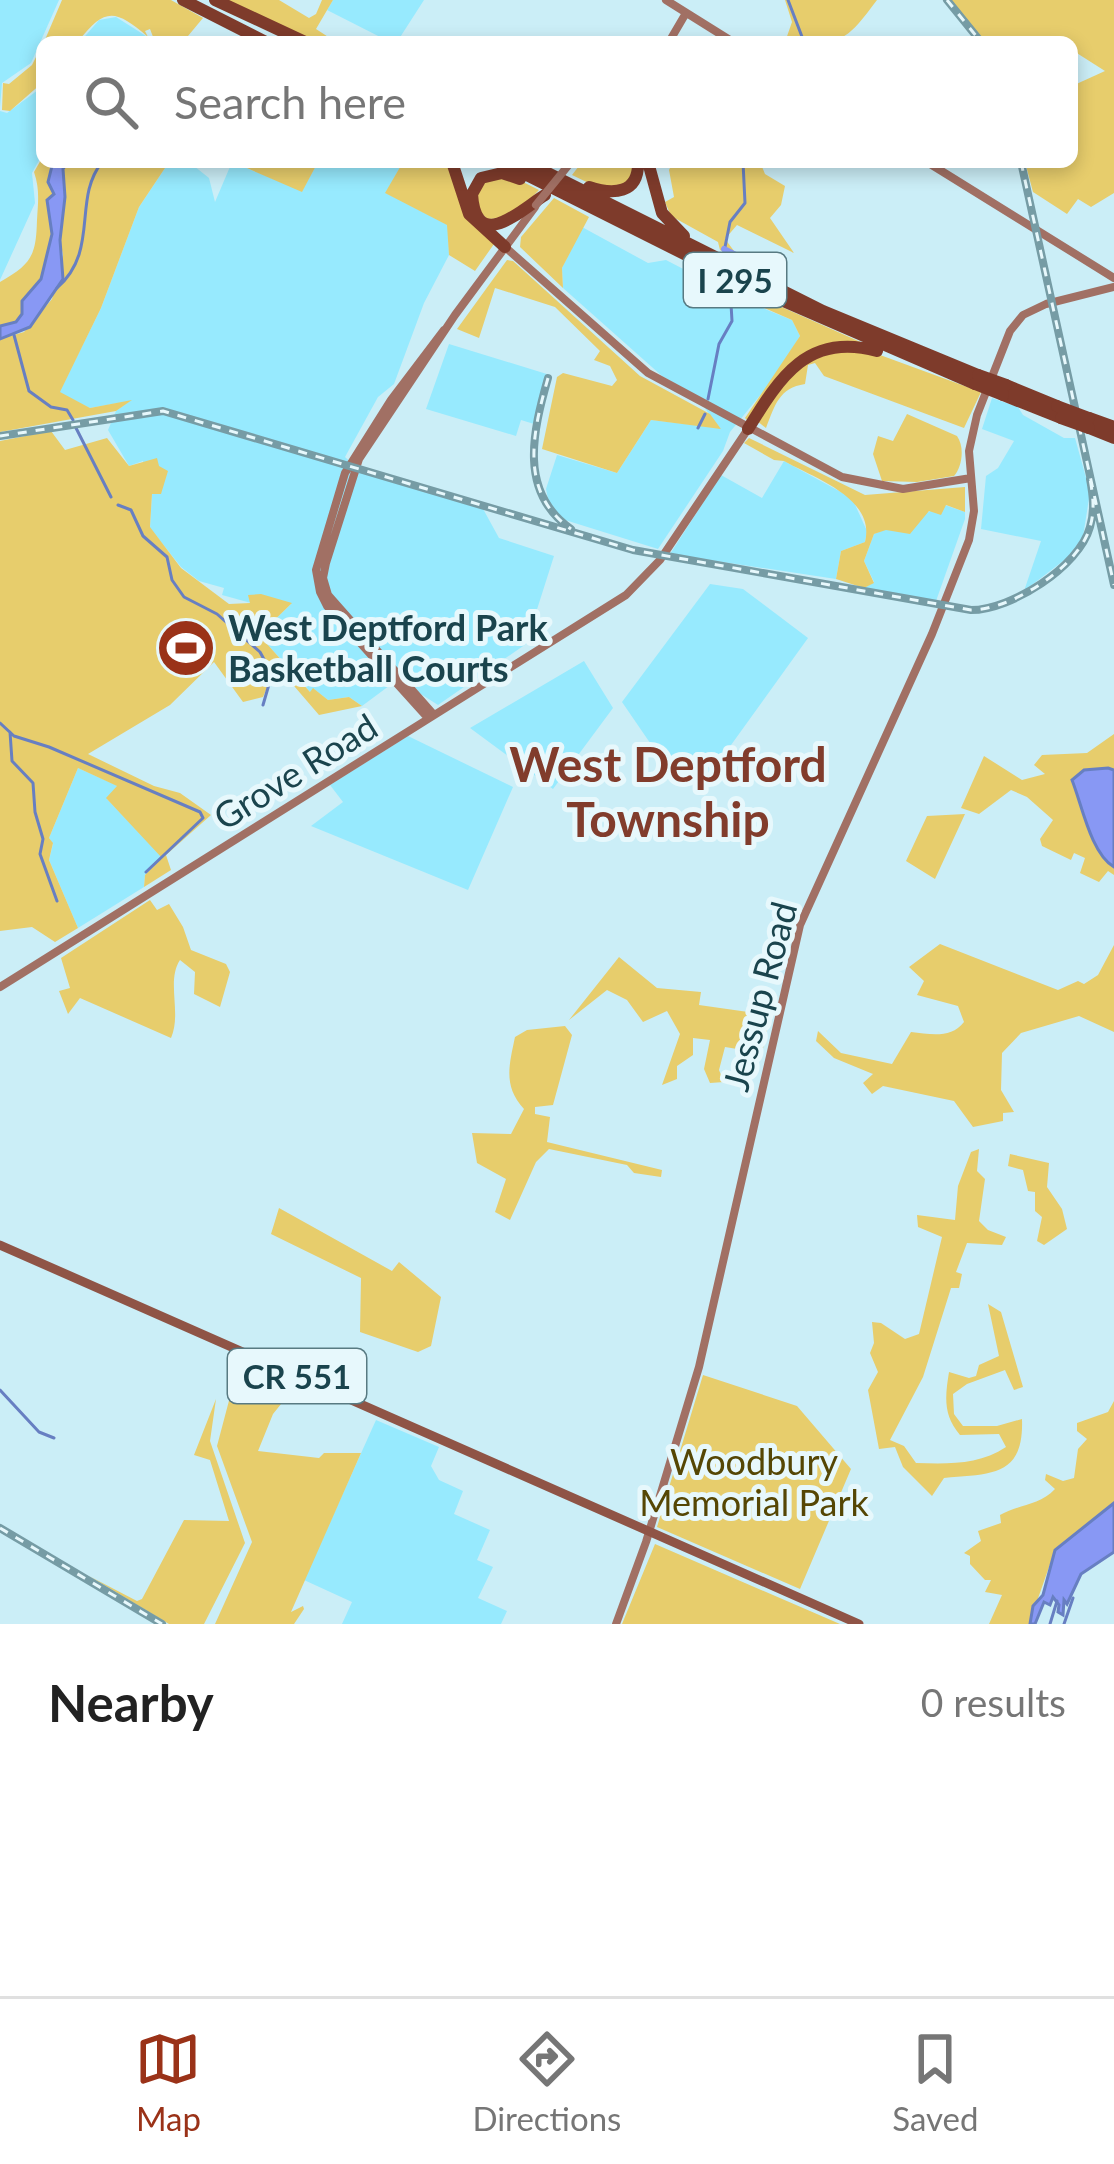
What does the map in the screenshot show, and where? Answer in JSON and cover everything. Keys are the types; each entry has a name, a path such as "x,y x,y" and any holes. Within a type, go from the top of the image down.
{"highway":[{"path":"185,1 216,5 291,36"},
{"path":"216,5 258,36"},
{"path":"216,5 279,36"},
{"path":"454,168 464,207 505,247"},
{"name":"I 295","path":"513,168 723,274 941,371 1005,390 1089,423 1114,438"},
{"name":"I 295","path":"538,168 976,380"},
{"path":"550,168 614,194 636,179 637,168"},
{"path":"649,168 658,205 678,232 801,298"},
{"path":"538,200 513,220 493,224 476,213 472,194 486,175 512,176 710,272 723,274"},
{"path":"748,429 780,379 819,351 861,347 941,371"},
{"name":"I 295","path":"1089,423 1114,427"}],"main road":[{"path":"666,0 723,36"},
{"path":"673,36 686,13"},
{"path":"431,717 402,674 333,602 323,574 359,459 538,200 568,168"},
{"path":"937,168 1098,268 1114,283 1097,291"},
{"path":"505,247 635,364 748,429 860,483 914,489 971,478"},
{"path":"1097,291 1105,281 1098,268"},
{"name":"Jessup Road","path":"616,1624 699,1367 800,925 932,634 973,523 969,452 973,426 1010,332 1023,315 1097,291"},
{"name":"Grove Road","path":"0,987 632,590 663,556 748,429"},
{"name":"CR 551","path":"0,1245 860,1624"}],"shaded area":[{"path":"0,0 59,0 43,36 36,36 31,63 2,83 0,107"},
{"path":"333,0 424,0 401,36 378,36 327,10"},
{"path":"116,17 146,36 85,36 99,20"},
{"path":"36,91 35,203 0,280 0,111 7,113"},
{"path":"165,168 196,168 209,178 215,202 229,168 246,168 302,191 315,168 400,168 386,193 448,225 449,255 424,303 394,384 378,397 345,457 361,472 482,507 499,538 554,556 526,644 438,705 393,683 362,706 349,697 328,700 314,689 311,693 259,635 291,604 251,603 222,595 224,588 199,581 181,567 150,528 152,494 143,461 129,466 108,430 116,411 130,401 90,408 59,393 101,308 139,207"},
{"path":"582,227 648,263 666,260 792,320 800,336 775,377 730,432 723,451 658,549 565,520 549,504 546,489 557,455 617,473 651,420 720,428 694,394 662,376 563,288 562,268"},
{"path":"449,344 550,375 534,424 521,420 516,436 426,409"},
{"path":"992,398 1018,407 1023,415 1064,438 1075,438 1090,492 1083,537 1067,558 1024,591 1041,541 981,529 986,476 998,468 1014,441 982,429"},
{"path":"784,461 852,498 867,531 865,542 841,551 836,579 670,554 721,475 762,498"},
{"path":"945,505 965,512 965,519 936,601 864,588 874,582 864,561 874,534"},
{"path":"710,584 743,589 808,638 708,777 692,781 659,756 622,702"},
{"path":"584,661 613,708 553,789 470,728"},
{"path":"408,736 513,787 468,890 311,826 343,802 330,785"},
{"path":"78,768 118,786 107,799 163,858 145,875 144,887 78,928 49,860 53,844 49,838"},
{"path":"376,1420 439,1447 431,1466 439,1480 463,1491 454,1514 490,1530 477,1560 493,1567 478,1598 507,1611 501,1624 342,1624 352,1602 304,1580"}],"green space":[{"path":"62,0 171,0 203,18 188,36 153,36 150,29 145,31 147,36 111,16 84,36 47,36"},
{"path":"225,0 279,0 309,18 322,0 333,0 316,29 327,36 299,36"},
{"path":"785,0 877,0 844,36 787,36 792,22"},
{"path":"951,0 1114,0 1114,193 1091,207 1078,199 1067,214 1033,192 1027,168 1078,168 1078,83 1105,71 1078,54 1078,36 980,36"},
{"path":"36,57 36,88 10,111 2,110 3,83 9,84"},
{"path":"51,168 54,194 47,200 52,234 41,279 23,301 22,315 0,326 0,282 26,264 33,250 38,202 34,172"},
{"path":"63,168 165,168 139,207 101,308 60,392 90,408 132,400 116,411 0,432 0,339 24,332 52,299 63,255"},
{"path":"247,168 315,168 302,192"},
{"path":"400,168 452,168 494,244 475,271 449,255 447,225 385,193"},
{"path":"577,168 635,168 634,180 603,190 572,175"},
{"path":"762,168 785,186 781,205 770,218 794,253 737,225 725,239 741,260 720,250 718,242 671,216 665,202 674,197 669,170"},
{"path":"489,176 515,178 539,190 512,218 487,219 473,196"},
{"path":"554,198 589,217 562,268 563,288 520,247 521,237"},
{"path":"507,260 640,376 710,414 721,429 651,420 617,473 542,449 557,377 563,373 612,386 617,380 610,366 594,360 600,351 555,307 495,288 479,338 457,329"},
{"path":"732,285 865,344 813,349 749,422 745,418 800,336 792,320 732,294"},
{"path":"861,348 981,392 964,428 824,376 815,363 808,365 805,384 789,389 779,399 766,428 757,421 799,369 823,356"},
{"path":"907,414 957,436 962,457 954,476 882,481 873,454 878,436 893,441"},
{"path":"51,431 65,450 107,438 129,466 157,458 159,466 168,471 161,494 152,494 150,527 181,568 229,604 250,603 248,595 261,594 292,603 259,635 310,692 313,688 328,700 349,697 362,706 319,715 282,672 273,674 263,697 243,702 214,662 170,705 88,754 154,786 180,793 211,815 166,855 171,870 144,887 145,875 162,858 106,798 117,786 78,768 49,838 53,843 49,860 78,928 55,942 32,927 0,931 0,441"},
{"path":"749,438 865,495 965,487 965,512 946,505 941,515 929,511 910,534 886,530 874,534 864,561 874,583 864,588 836,579 841,551 865,542 861,513 826,482 744,443"},
{"path":"1114,734 1114,770 1084,770 1072,779 1093,841 1114,867 1114,875 1108,871 1099,882 1080,873 1085,858 1074,853 1071,860 1042,846 1040,839 1053,820 1027,797 1011,790 979,814 961,808 984,756 1022,780 1045,774 1034,765 1042,755 1087,753"},
{"path":"965,814 935,879 906,861 927,816"},
{"path":"150,900 157,910 169,904 191,950 226,964 230,972 220,1007 194,994 195,972 180,960 174,978 171,1038 80,998 68,1014 59,991 70,988 61,958"},
{"path":"940,944 1058,990 1098,975 1114,945 1114,1032 1079,1016 1021,1033 1002,1053 1001,1090 1014,1112 1003,1113 1003,1121 973,1127 954,1101 883,1086 872,1094 863,1083 873,1074 834,1058 816,1041 818,1031 841,1053 892,1064 911,1032 940,1034 959,1027 964,1022 958,1006 917,995 924,981 909,967"},
{"path":"619,957 657,988 701,992 699,1005 770,1015 762,1053 725,1047 719,1070 724,1082 710,1083 704,1069 710,1040 693,1038 693,1055 677,1066 677,1079 662,1085 680,1034 667,1011 643,1022 627,1000 607,990 569,1020"},
{"path":"565,1026 572,1035 553,1105 535,1107 535,1114 550,1117 547,1142 662,1170 661,1177 549,1149 536,1162 510,1220 495,1212 506,1179 477,1163 472,1133 511,1134 524,1109 510,1084 515,1037 527,1030"},
{"path":"979,1149 977,1171 985,1179 979,1221 1006,1237 1002,1245 967,1243 956,1272 962,1274 959,1288 951,1288 923,1377 890,1440 904,1446 916,1463 974,1460 1006,1447 999,1434 960,1435 947,1405 949,1372 976,1376 979,1365 999,1356 988,1304 1001,1312 1023,1387 1014,1390 1005,1370 967,1384 953,1394 954,1414 963,1426 997,1426 1022,1419 1021,1438 1018,1452 1002,1468 944,1478 932,1496 903,1467 895,1447 879,1449 868,1390 878,1372 870,1353 872,1322 905,1339 919,1334 942,1237 918,1227 917,1215 955,1220 958,1186 971,1152"},
{"path":"1010,1154 1049,1163 1047,1187 1062,1209 1067,1229 1044,1245 1037,1241 1042,1217 1035,1211 1035,1192 1028,1191 1023,1170 1008,1166"},
{"path":"279,1208 392,1271 399,1262 441,1297 431,1346 418,1352 360,1332 361,1278 271,1234"},
{"path":"238,1356 312,1387 307,1393 294,1388 273,1414 258,1451 319,1458 324,1453 361,1453 291,1612 303,1606 294,1624 215,1624 252,1542 217,1446 235,1378 243,1369 236,1364"},
{"name":"Woodbury Memorial Park","path":"703,1375 797,1406 851,1469 800,1589 657,1527"},
{"path":"216,1399 210,1441 245,1543 204,1624 169,1624 89,1576 137,1601 184,1520 229,1521 210,1460 194,1455"},
{"path":"1114,1401 1114,1503 1055,1550 1029,1624 989,1624 1002,1595 985,1592 991,1580 985,1580 964,1553 981,1541 978,1531 1001,1523 1000,1515 1055,1489 1045,1480 1046,1474 1063,1481 1074,1478 1078,1449 1087,1439 1077,1431 1077,1423 1108,1412"},
{"path":"655,1544 840,1624 622,1624"}],"water":[{"path":"52,168 64,168 63,279 30,327 0,339 0,326 16,322 22,301 41,279 52,234 47,200 54,194 48,182"},
{"path":"1084,770 1114,770 1114,867 1093,840 1072,780"},
{"path":"1114,1503 1114,1552 1081,1574 1067,1604 1064,1600 1063,1615 1053,1597 1050,1605 1044,1602 1035,1624 1030,1624 1055,1550"}],"waterway":[{"path":"788,0 802,36"},
{"path":"57,288 78,258 88,192 98,168"},
{"path":"724,252 730,222 745,203 743,168"},
{"path":"724,249 779,277"},
{"path":"708,399 719,344 732,321 730,287"},
{"path":"14,335 29,391 51,407 67,410 73,420"},
{"path":"698,428 705,414"},
{"path":"75,426 111,497"},
{"path":"118,505 131,510 143,536 167,557 172,580 184,597 217,614 260,652 272,674 263,705"},
{"path":"0,723 14,736 200,812 203,818 146,872"},
{"path":"10,732 12,761 33,783 43,839 40,854 57,901"},
{"path":"0,1390 39,1432 54,1438"},
{"path":"1064,1624 1073,1598"},
{"path":"1050,1624 1057,1601"}],"railway":[{"path":"947,0 976,36"},
{"path":"1022,168 1114,585"},
{"path":"548,378 535,439 536,479 554,514 571,529"},
{"path":"0,436 163,411 633,550 971,610 1023,594 1072,557 1092,521 1090,479"},
{"path":"0,1528 162,1624"}],"place":[{"name":"West Deptford Park Basketball Courts","path":"186,648"}],"district":[{"name":"West Deptford Township","path":"668,790"}]}
